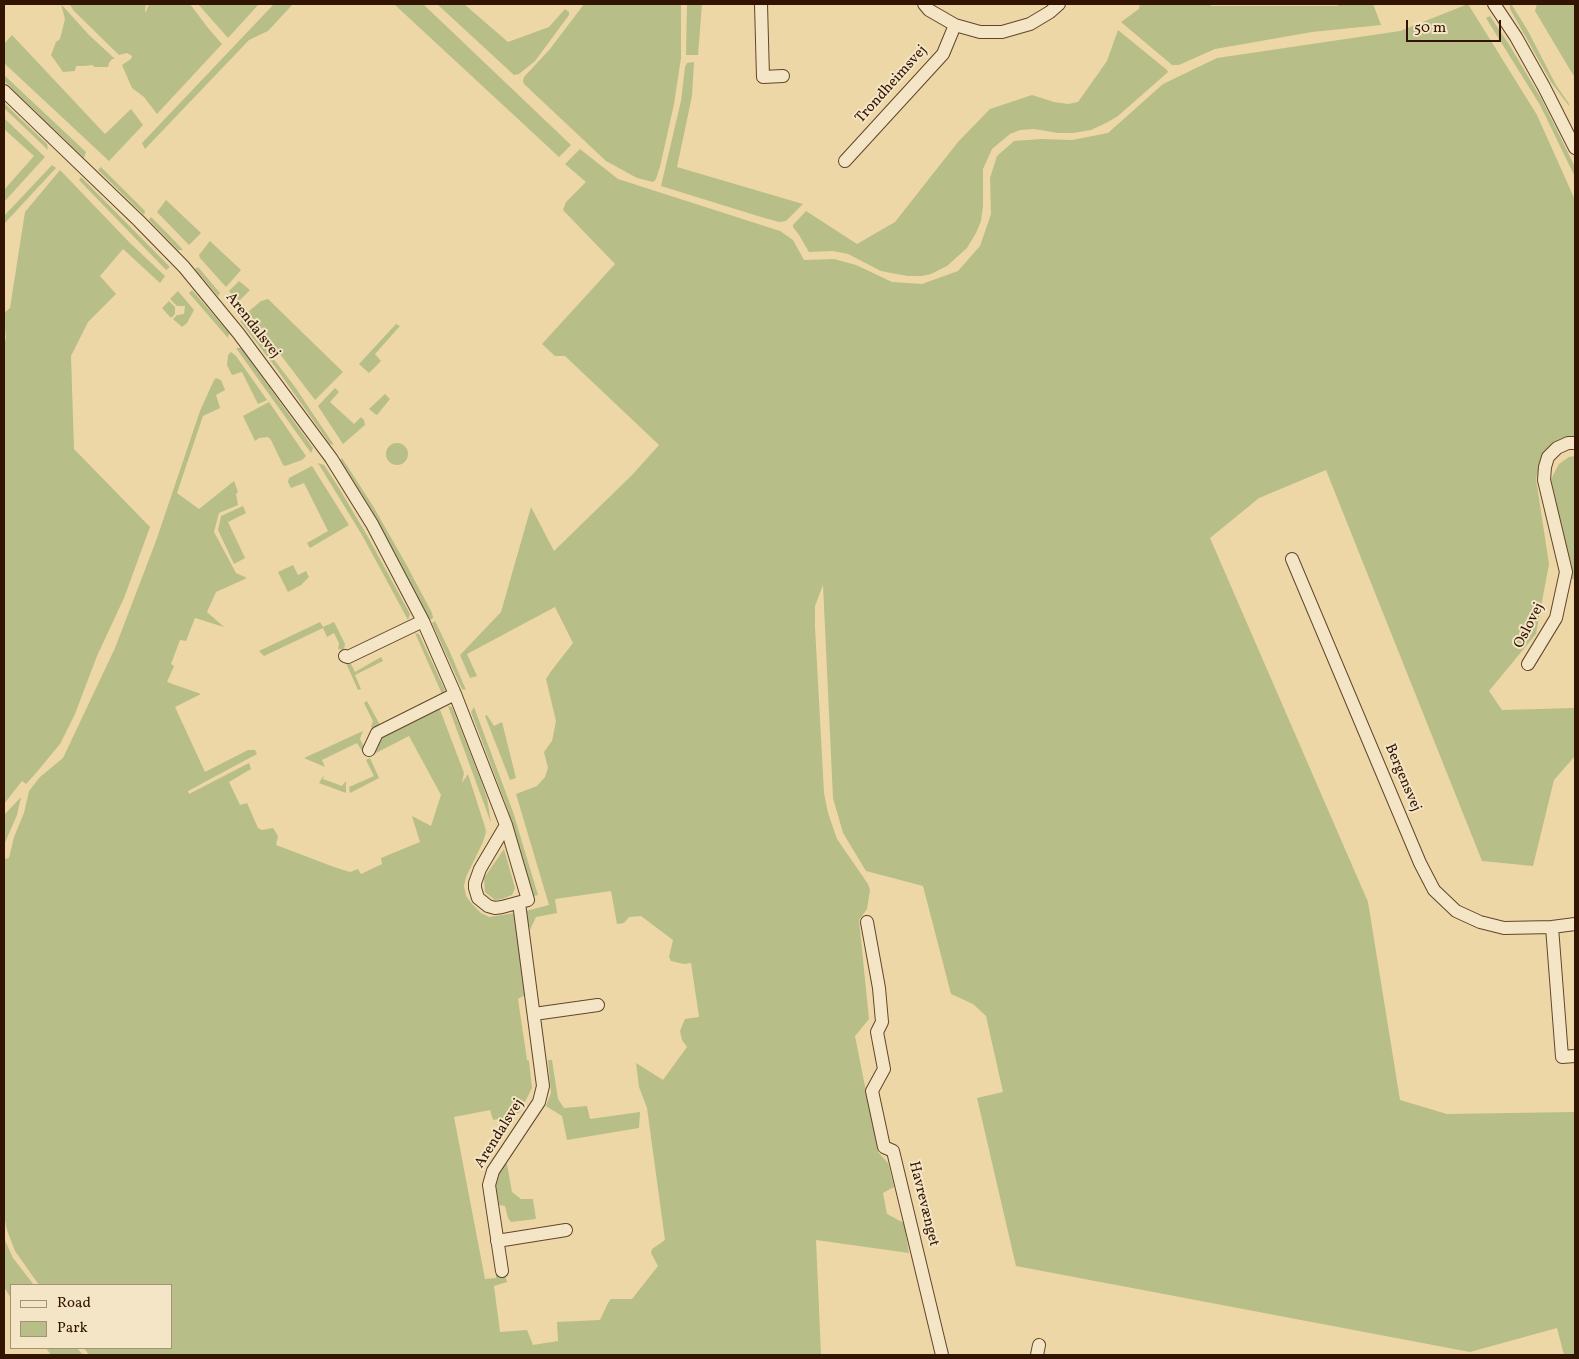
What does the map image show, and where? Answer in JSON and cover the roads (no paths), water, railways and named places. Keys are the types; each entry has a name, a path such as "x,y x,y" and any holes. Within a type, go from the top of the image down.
{"street":[{"path":"761,4 763,76 783,76"},
{"path":"924,4 929,10 955,25 980,32 1002,32 1030,24 1059,4"},
{"path":"1494,4 1516,37 1575,148"},
{"name":"Trondheimsvej","path":"845,162 943,54 955,25"},
{"name":"Arendalsvej","path":"4,91 184,267 240,334 331,458 372,524 423,621 455,694 506,825 528,900 519,903 543,1086 539,1102 493,1171 489,1185 502,1271"},
{"name":"Oslovej","path":"1528,664 1556,618 1566,572 1544,480 1545,467 1548,457 1557,448 1568,443 1575,444"},
{"name":"Bergensvej","path":"1292,559 1420,864 1434,890 1456,911 1480,922 1504,928 1552,927 1575,924"},
{"path":"344,656 348,657 423,621"},
{"path":"369,750 377,733 455,694"},
{"path":"506,825 480,870 474,888 478,898 488,906 502,907 519,903"},
{"name":"Havrevænget","path":"867,922 879,988 882,1022 877,1032 884,1069 872,1090 884,1147 893,1151 942,1355"},
{"path":"1552,927 1562,1057 1575,1056"},
{"path":"534,1014 598,1005"},
{"path":"497,1241 566,1230"}]}
